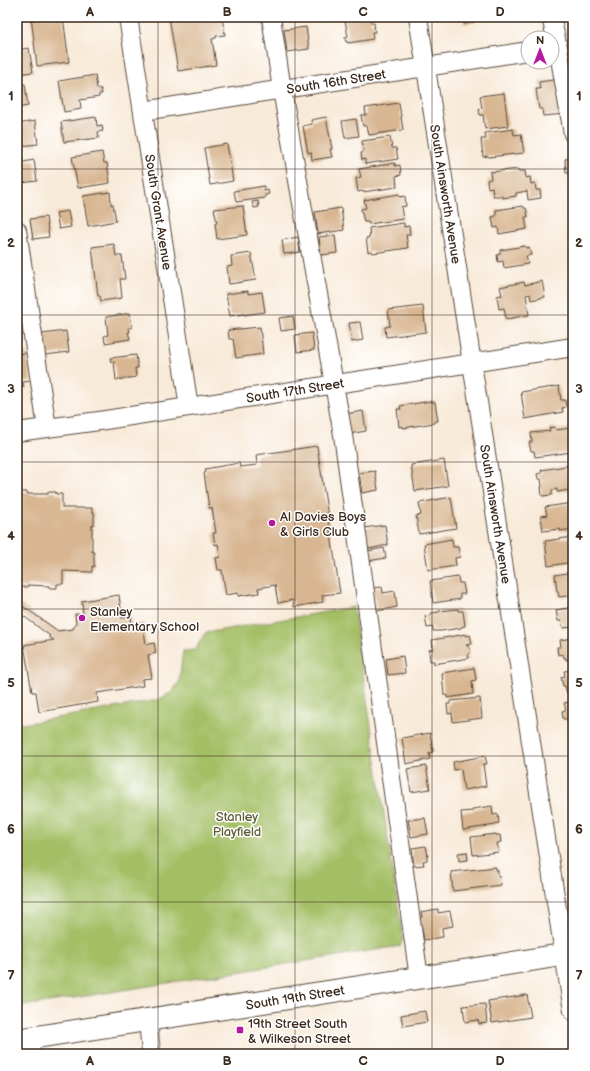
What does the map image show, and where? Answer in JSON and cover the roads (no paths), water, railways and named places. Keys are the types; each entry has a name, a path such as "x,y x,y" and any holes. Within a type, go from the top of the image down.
{"main road":[{"name":"South 19th Street","path":"26,1044 148,1019 569,954"}],"street":[{"name":"South Grant Avenue","path":"128,17 189,406"},
{"path":"271,17 282,90 343,435 419,978"},
{"name":"South Ainsworth Avenue","path":"418,17 472,364 569,954 573,1011"},
{"path":"552,17 561,46 573,134"},
{"name":"South 16th Street","path":"143,111 520,52"},
{"path":"17,230 47,428"},
{"name":"South 17th Street","path":"17,432 472,364 573,347"},
{"path":"148,1019 151,1054"}],"place":[{"name":"Al Davies Boys & Girls Club","path":"272,523"},
{"name":"Stanley Elementary School","path":"82,618"},
{"name":"19th Street South & Wilkeson Street","path":"240,1030"}],"park label":[{"name":"Stanley Playfield","path":"237,824"}]}
